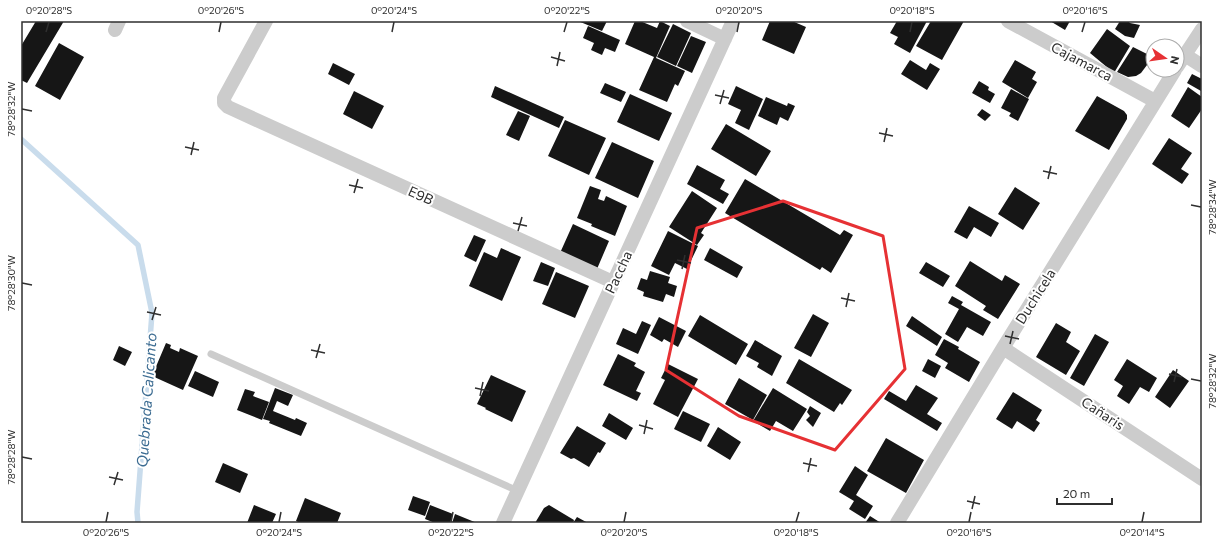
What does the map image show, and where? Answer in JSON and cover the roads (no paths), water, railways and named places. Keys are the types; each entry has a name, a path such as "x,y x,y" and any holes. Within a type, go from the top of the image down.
{"street":[{"name":"E9B","path":"266,21 224,98 224,103 228,107 613,282"},
{"path":"687,21 725,39"},
{"name":"Paccha","path":"503,523 733,21"},
{"name":"Cajamarca","path":"1008,21 1155,101"},
{"path":"1202,29 1185,55 1202,66"},
{"name":"Duchicela","path":"898,523 1003,348 1170,78"},
{"name":"Cañaris","path":"1003,348 1202,479"}],"lane":[{"path":"211,354 518,491"}],"waterway":[{"name":"Quebrada Calicanto","path":"21,139 138,245 152,313 137,512 138,523"}]}
